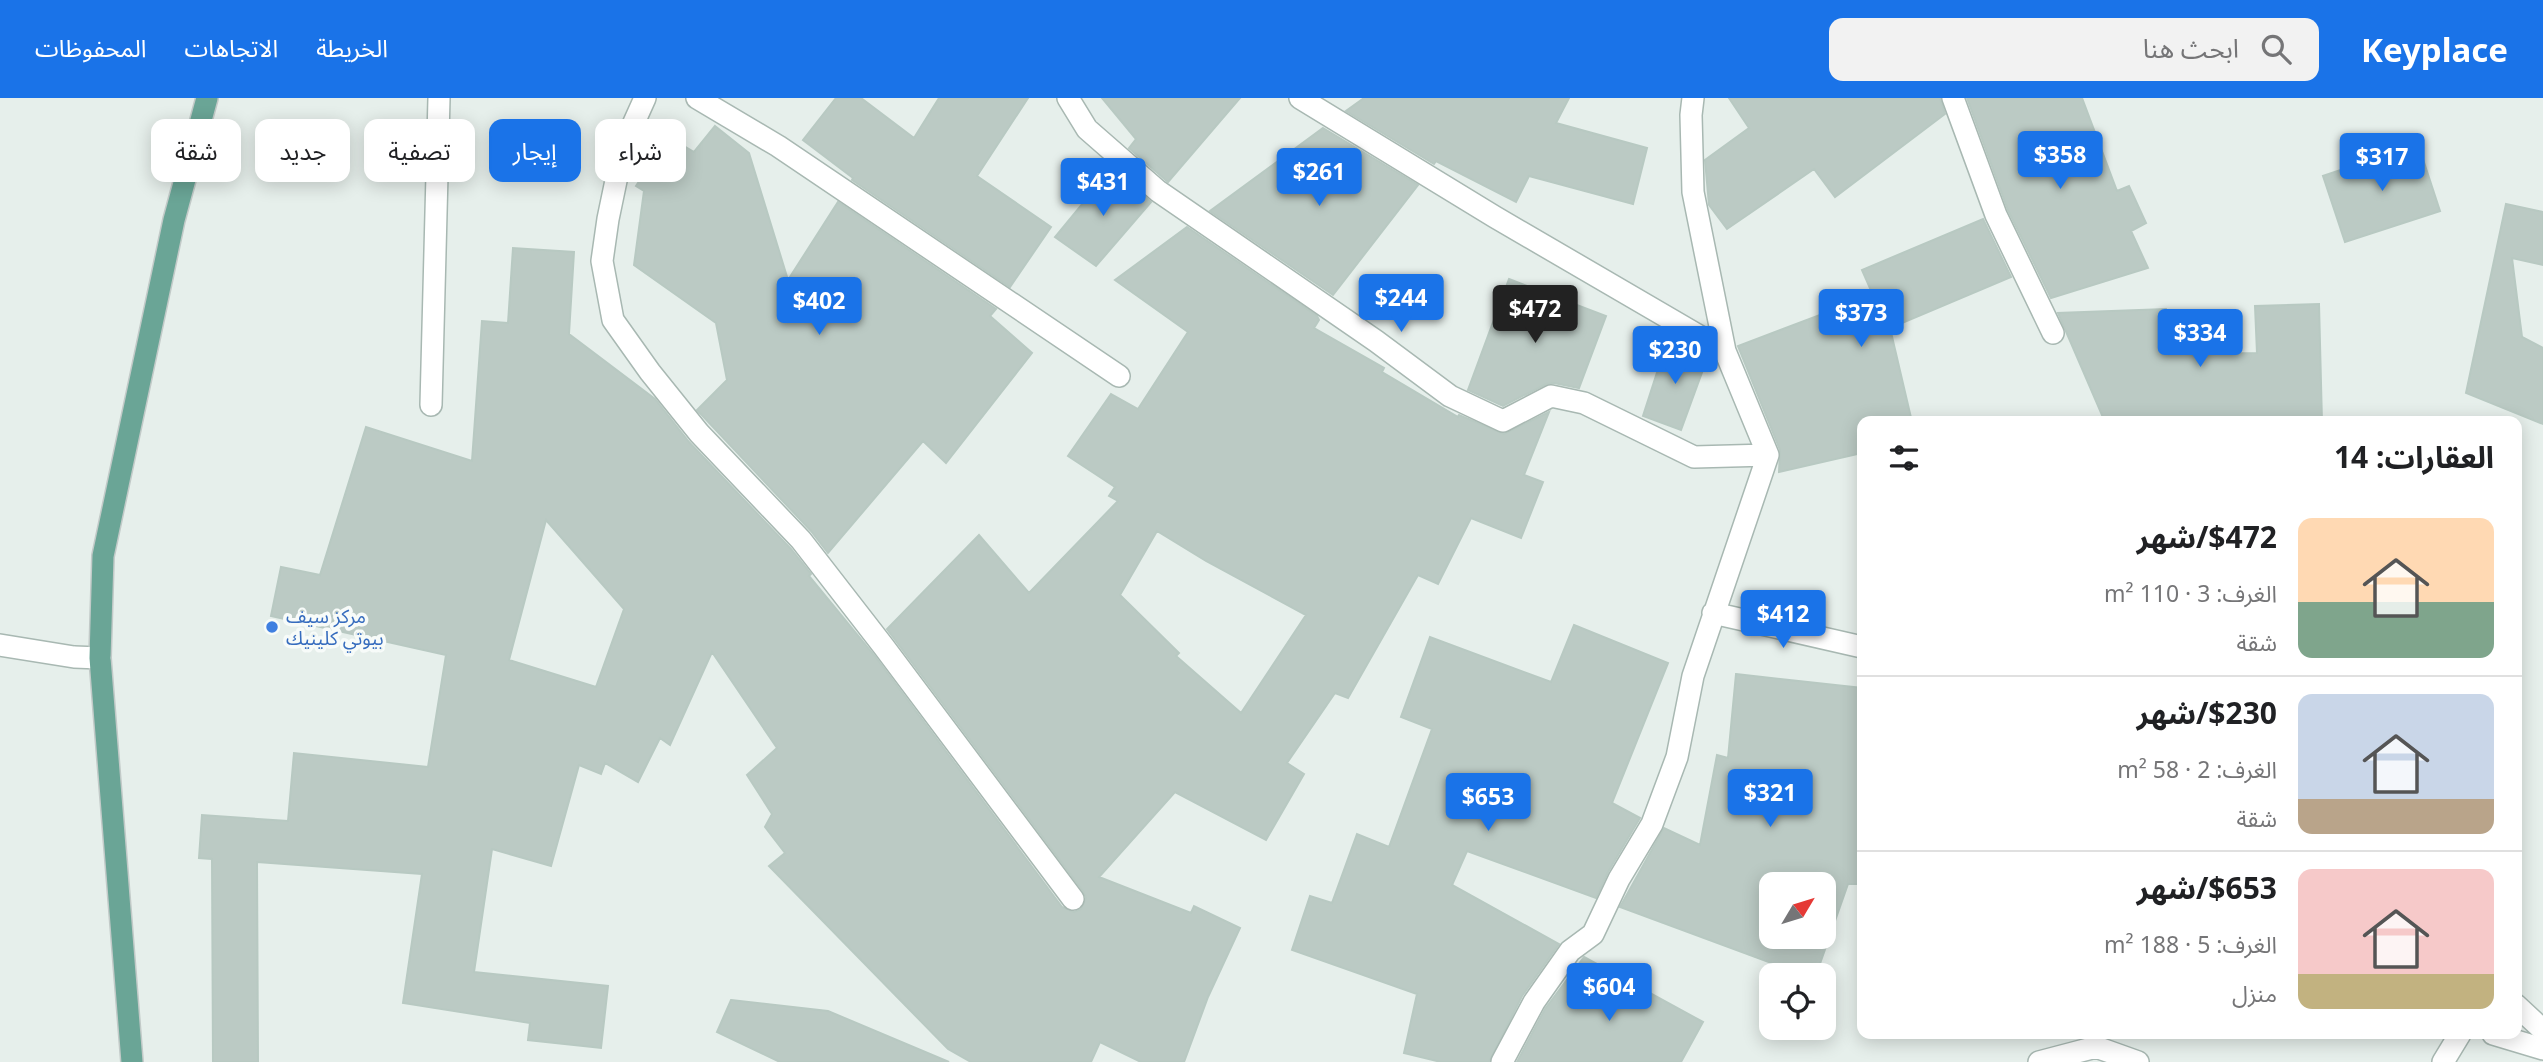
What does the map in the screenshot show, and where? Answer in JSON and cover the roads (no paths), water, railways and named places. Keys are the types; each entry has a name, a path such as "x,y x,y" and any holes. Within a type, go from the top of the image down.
{"main road":[{"path":"132,1062 100,658 103,556 174,220 207,98"}],"street":[{"path":"431,405 439,98"},
{"path":"645,98 623,147 602,261 614,320 650,372 699,433 801,540 1073,899"},
{"path":"697,98 778,146 1119,376"},
{"path":"1068,98 1087,129 1158,191 1376,341 1450,396 1503,421 1551,396 1584,404 1694,457 1768,455"},
{"path":"1300,98 1495,217 1725,351"},
{"path":"1502,1062 1534,1002 1570,951 1593,934 1619,879 1652,824 1676,757 1693,676 1768,455 1725,351 1693,192 1693,98"},
{"path":"1953,98 1997,215 2053,333"},
{"path":"1713,613 1857,646"},
{"path":"0,645 74,657 100,658"},
{"path":"2522,1011 2543,1030"},
{"path":"2443,1062 2457,1039"},
{"path":"2510,1039 2543,1049"},
{"path":"2039,1062 2096,1047 2138,1062"}],"place":[{"name":"مركز سيف بيوتي كلينيك","path":"272,627"}]}
